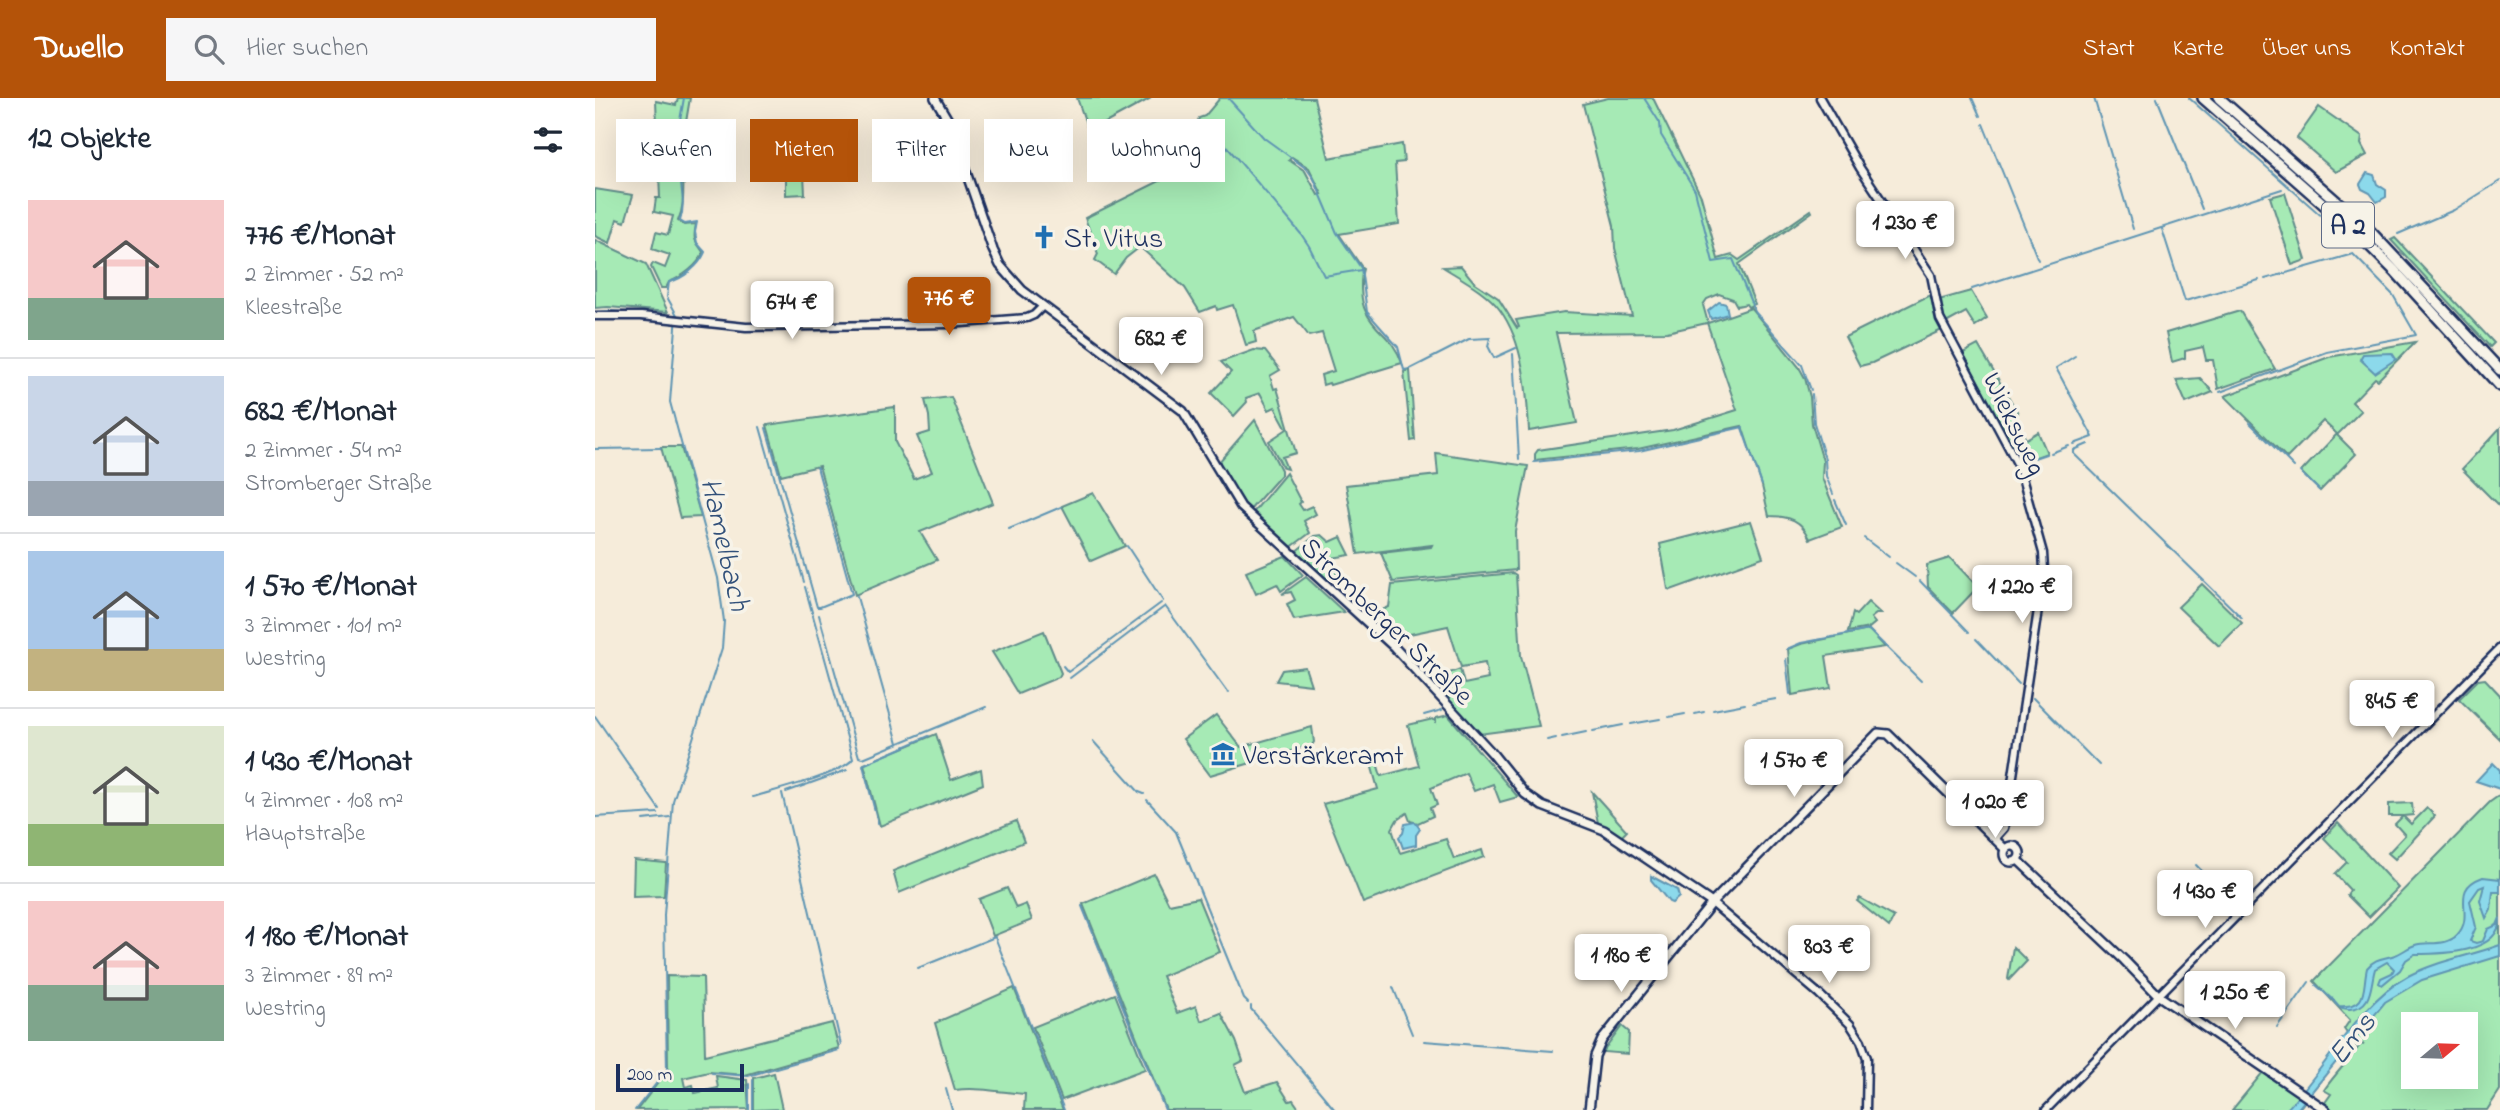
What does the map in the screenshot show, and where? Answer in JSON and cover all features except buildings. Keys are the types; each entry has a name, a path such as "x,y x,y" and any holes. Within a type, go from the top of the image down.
{"highway":[{"name":"A 2","path":"2203,98 2361,237 2483,359"},
{"name":"A 2","path":"2219,98 2369,230 2498,378"}],"main road":[{"name":"Stromberger Straße","path":"935,98 948,120 993,250 1000,265 1015,282 1042,307 1183,411 1241,507 1394,647 1525,794 1542,806 1604,830 1712,903"},
{"path":"1589,1110 1593,1066 1599,1045 1712,903 1878,733 1888,734 2005,849 2011,846 2017,848 2020,854 2018,860 2159,996 2326,1110"}],"street":[{"name":"Wieksweg","path":"1820,98 1860,168 1931,275 1940,319 2019,467 2043,554 2044,570 2007,817 2004,828 1995,838"},
{"path":"595,316 615,315 745,327 949,324 1027,318 1042,307"},
{"path":"2046,1110 2500,648"},
{"name":"Stromberger Straße","path":"1712,903 1819,994 1850,1024 1861,1041 1867,1058 1866,1110"}],"green space":[{"path":"678,98 690,98 686,119 657,119 656,101 676,105"},
{"path":"1077,98 1151,98 1113,119 1087,119 1087,126"},
{"path":"1220,98 1314,98 1329,158 1402,144 1404,162 1395,163 1399,224 1339,234 1363,269 1361,290 1366,312 1394,347 1402,363 1323,385 1321,375 1334,371 1322,333 1309,336 1294,317 1254,331 1256,342 1246,345 1233,305 1217,310 1216,306 1200,312 1185,288 1140,247 1126,258 1114,274 1095,260 1098,254 1085,218 1158,182 1225,182 1225,119 1199,118 1205,116","holes":["1292,157 1309,168 1322,194 1318,195 1305,171 1289,160"]},
{"path":"1608,98 1653,98 1701,196 1718,259 1732,255 1739,260 1811,210 1812,212 1739,264 1755,304 1748,307 1746,304 1737,306 1733,299 1719,294 1707,299 1703,305 1708,323 1751,308 1799,367 1810,397 1812,424 1823,461 1822,478 1842,527 1810,539 1803,527 1794,520 1769,516 1742,426 1638,449 1535,460 1538,450 1673,430 1737,410 1707,323 1667,332 1556,333 1577,423 1529,431 1523,368 1508,323 1488,297 1443,267 1461,266 1474,282 1498,298 1517,328 1519,327 1516,320 1564,312 1632,316 1615,248 1614,226 1583,104"},
{"path":"2319,107 2362,137 2361,144 2367,155 2336,172 2297,138"},
{"path":"659,182 683,182 678,221 684,225 696,224 695,239 703,252 689,270 669,282 666,288 661,288 651,267 653,263 665,268 670,255 652,249 656,232 668,235 673,216 654,212 656,198 660,198"},
{"path":"786,182 804,182 805,194 786,195"},
{"path":"595,189 633,195 625,222 617,219 610,243 595,236"},
{"path":"2285,193 2306,260 2292,265 2270,197"},
{"path":"2395,238 2494,343 2490,347 2391,240"},
{"path":"595,240 646,264 668,312 595,308"},
{"path":"1971,291 1987,318 1975,326 1966,312 1946,323 1940,308 1942,299"},
{"path":"1932,294 1934,313 1942,330 1860,366 1845,337"},
{"path":"2240,311 2275,369 2218,389 2213,360 2206,360 2203,347 2185,351 2185,358 2172,362 2166,333"},
{"path":"2415,342 2352,402 2361,411 2337,435 2356,454 2320,491 2301,472 2337,434 2323,421 2287,458 2225,396 2329,357"},
{"path":"1978,345 2018,413 2013,417 2026,439 2038,432 2047,453 2025,461 2020,460 1963,353"},
{"path":"1254,350 1265,351 1280,370 1270,376 1274,389 1277,388 1296,453 1282,457 1287,469 1283,468 1269,441 1287,429 1275,407 1269,410 1260,393 1246,398 1247,402 1234,416 1211,393 1231,372 1221,362"},
{"path":"1410,370 1415,440 1411,441 1404,372"},
{"path":"2200,378 2213,392 2186,403 2176,380"},
{"path":"951,397 993,503 920,532 937,560 855,595 819,466 781,475 767,425 895,407 895,442 914,479 932,472 917,436 930,432 925,400"},
{"path":"1255,420 1281,470 1281,475 1249,511 1218,463"},
{"path":"2500,428 2500,507 2462,469"},
{"path":"661,447 681,447 701,517 680,518"},
{"path":"1436,453 1528,466 1515,531 1516,570 1393,582 1381,553 1432,545 1358,554 1346,485 1438,475"},
{"path":"1286,473 1303,510 1312,506 1316,514 1304,521 1310,533 1290,548 1252,514"},
{"path":"1093,493 1125,546 1091,561 1062,506"},
{"path":"1751,521 1763,557 1668,589 1660,544"},
{"path":"1322,535 1330,542 1341,537 1350,555 1332,558 1337,575 1327,580 1295,552 1315,536"},
{"path":"1285,556 1303,575 1281,591 1277,584 1256,594 1246,572"},
{"path":"1950,558 1978,587 1953,613 1928,587 1927,565"},
{"path":"1513,573 1516,575 1521,656 1539,726 1479,734 1431,680 1460,669 1464,684 1488,679 1485,663 1461,667 1448,626 1391,638 1366,617 1389,607 1392,585"},
{"path":"1306,577 1344,612 1294,620 1287,604 1295,600 1291,592 1282,594"},
{"path":"2202,584 2242,623 2219,646 2178,607"},
{"path":"1868,602 1881,614 1871,618 1875,623 1869,628 1848,632 1853,613 1856,615"},
{"path":"1869,630 1885,647 1826,656 1831,688 1792,695 1788,649"},
{"path":"1044,631 1061,673 1059,677 1018,694 992,652"},
{"path":"1305,667 1311,685 1276,681 1282,670"},
{"path":"2485,679 2500,695 2500,739 2459,699 2478,680"},
{"path":"1216,715 1241,747 1312,727 1314,742 1312,745 1210,775 1183,739"},
{"path":"1448,715 1518,797 1500,802 1493,784 1474,791 1466,773 1431,788 1437,805 1430,808 1433,816 1418,823 1410,821 1407,813 1397,820 1392,829 1400,853 1446,839 1454,859 1482,850 1484,857 1363,903 1323,804 1378,789 1371,764 1377,763 1381,776 1419,766 1408,725 1433,719 1436,722 1436,718"},
{"path":"936,734 951,780 981,769 983,784 880,826 864,764"},
{"path":"1592,792 1627,831 1621,837 1598,823"},
{"path":"2500,795 2500,1090 2487,1110 2333,1110 2324,1104 2331,1094 2324,1090 2361,1044 2364,1045 2360,1042 2356,1046 2344,1029 2350,1020 2314,981 2490,802"},
{"path":"2412,803 2413,815 2389,816 2389,804"},
{"path":"2427,808 2435,816 2395,859 2388,853 2405,835 2395,824 2403,816 2411,824"},
{"path":"1016,821 1024,842 899,893 893,871"},
{"path":"2338,823 2398,888 2369,917 2347,895 2350,890 2335,874 2347,862 2324,838"},
{"path":"634,860 666,863 664,896 633,897"},
{"path":"1154,874 1169,904 1198,898 1220,952 1162,976 1177,1013 1196,1006 1201,1021 1221,1013 1243,1061 1235,1065 1245,1092 1277,1082 1289,1101 1293,1100 1300,1110 1166,1110 1083,904"},
{"path":"1007,888 1016,908 1026,904 1032,920 993,936 979,899"},
{"path":"1860,898 1894,917 1889,927 1857,901"},
{"path":"1591,941 1598,969 1577,956 1585,942"},
{"path":"2013,947 2027,961 2009,980 2008,979"},
{"path":"667,976 703,977 705,1055 832,1023 839,1048 745,1075 709,1072 683,1078 685,1087 693,1085 695,1093 718,1088 716,1076 747,1080 749,1109 637,1110 668,1070"},
{"path":"1014,988 1063,1110 1024,1110 1025,1094 981,1089 955,1090 935,1023"},
{"path":"1115,994 1145,1069 1062,1100 1033,1027"},
{"path":"1622,1026 1629,1032 1628,1054 1603,1052"},
{"path":"2263,1072 2305,1101 2298,1110 2232,1110"},
{"path":"774,1073 782,1109 754,1110 754,1078"}],"water":[{"path":"2367,173 2374,175 2377,184 2386,190 2386,197 2377,202 2360,184"},
{"path":"1719,302 1726,304 1728,314 1711,319 1708,311"},
{"path":"2392,353 2396,359 2375,373 2360,359 2363,354"},
{"path":"2493,763 2500,770 2500,789 2476,781"},
{"path":"1415,822 1420,829 1416,835 1416,845 1403,848 1399,837 1405,824"},
{"path":"1651,876 1677,890 1679,897 1672,903 1669,902 1651,880"},
{"path":"2483,877 2500,879 2500,892 2493,892 2491,909 2486,918 2480,901 2484,886 2479,888 2470,901 2476,927 2470,941 2483,941 2488,929 2497,925 2500,918 2497,930 2490,939 2467,950 2415,954 2382,985 2379,983 2381,978 2392,973 2394,969 2387,962 2375,969 2369,995 2363,1005 2347,1009 2339,1007 2335,1003 2332,998 2339,1006 2349,1006 2360,1000 2367,968 2374,962 2415,945 2453,939 2462,927 2467,889 2472,882"},
{"name":"Ems","path":"2500,945 2500,956 2422,980 2385,1002 2297,1110 2286,1110 2358,1020 2390,988 2430,966"}],"waterway":[{"name":"Hamelbach","path":"635,1110 667,1070 664,915 673,801 722,648 724,621 718,578 670,402 677,315 667,297 669,282 690,271 705,252 697,243 697,222 685,224 680,221 683,202 680,164 684,145 677,137 684,98"},
{"path":"1228,98 1264,138 1307,169 1314,179 1337,233 1361,268 1367,312 1398,347 1404,370 1469,339 1490,338 1488,346 1494,358 1516,348"},
{"path":"1644,98 1660,123 1661,135 1695,190 1713,262 1733,259 1755,312 1802,365 1811,390"},
{"path":"1972,98 1980,116"},
{"path":"2094,98 2133,229"},
{"path":"2157,98 2202,209"},
{"path":"2189,98 2353,244"},
{"path":"1835,117 1856,154"},
{"path":"1983,124 2038,260"},
{"path":"1225,144 1301,234 1324,276 1361,270"},
{"path":"1858,158 1862,162"},
{"path":"2398,234 2454,210 2500,181"},
{"path":"1972,289 2282,189"},
{"path":"2162,229 2185,301 2259,280"},
{"path":"2220,392 2327,352 2416,335 2393,295 2353,254 2265,279"},
{"path":"1925,260 1930,268"},
{"path":"1936,282 1939,291"},
{"path":"1933,302 1941,328"},
{"path":"595,312 667,315"},
{"path":"631,319 672,323"},
{"path":"1944,334 1949,342"},
{"path":"1513,354 1519,459"},
{"path":"2074,444 2093,437 2056,368 2075,356"},
{"path":"1812,394 1814,423 1825,459 1826,476 1833,494"},
{"path":"1994,414 2000,425"},
{"path":"2250,423 2294,467"},
{"path":"760,427 804,582"},
{"path":"1534,462 1639,451 1743,427"},
{"path":"766,428 817,607 820,607 852,594 817,467"},
{"path":"1742,428 1762,485"},
{"path":"2002,429 2022,462 2046,454"},
{"path":"2088,444 2074,450 2074,454 2242,618"},
{"path":"2051,453 2069,446"},
{"path":"595,449 661,448"},
{"path":"2300,472 2319,490"},
{"path":"1223,486 1241,514 1282,550"},
{"path":"1835,500 1846,525"},
{"path":"1009,529 1061,507"},
{"path":"1864,538 1889,557"},
{"path":"1127,546 1163,601"},
{"path":"1288,556 1306,572"},
{"path":"1896,563 1915,577"},
{"path":"1313,578 1344,606"},
{"path":"1920,581 1969,632"},
{"path":"753,797 835,771 853,759 805,587"},
{"path":"857,597 898,743"},
{"path":"1063,666 1068,672 1161,603"},
{"path":"1165,606 1229,692"},
{"path":"1070,678 1164,607"},
{"path":"1346,608 1359,619"},
{"path":"819,615 859,757 863,758 986,707"},
{"path":"1787,649 1801,643 1869,630 1921,681"},
{"path":"1976,639 2019,684"},
{"path":"1786,659 1790,694"},
{"path":"2033,698 2099,765"},
{"path":"1753,703 1776,699"},
{"path":"1713,710 1745,704"},
{"path":"1424,715 1442,710"},
{"path":"1695,714 1704,712"},
{"path":"1669,717 1685,714"},
{"path":"595,716 659,809"},
{"path":"1631,724 1660,719"},
{"path":"1593,731 1623,725"},
{"path":"1562,737 1586,732"},
{"path":"878,823 863,765 929,736"},
{"path":"1472,737 1486,752"},
{"path":"1547,740 1556,738"},
{"path":"1093,741 1139,792 1144,794"},
{"path":"1490,757 1520,794"},
{"path":"786,792 847,770"},
{"path":"782,793 841,1045"},
{"path":"1147,800 1176,832 1244,999 1248,1003"},
{"path":"1527,800 1538,807"},
{"path":"1555,807 1599,824"},
{"path":"595,817 658,813"},
{"path":"643,820 670,817"},
{"path":"2196,865 2234,904"},
{"path":"1082,906 1165,1110"},
{"path":"918,968 995,937 1064,1110"},
{"path":"2277,1027 2309,982"},
{"path":"2316,985 2333,1000"},
{"path":"1393,987 1412,1034"},
{"path":"1251,1006 1335,1110"},
{"path":"1424,1041 1553,1051"},
{"path":"712,1073 748,1076 839,1050"},
{"path":"753,1080 753,1110"},
{"path":"749,1084 749,1110"},
{"path":"946,1089 952,1110"}],"place":[{"name":"St. Vitus","path":"1044,237"},
{"name":"Verstärkeramt","path":"1223,754"}]}
